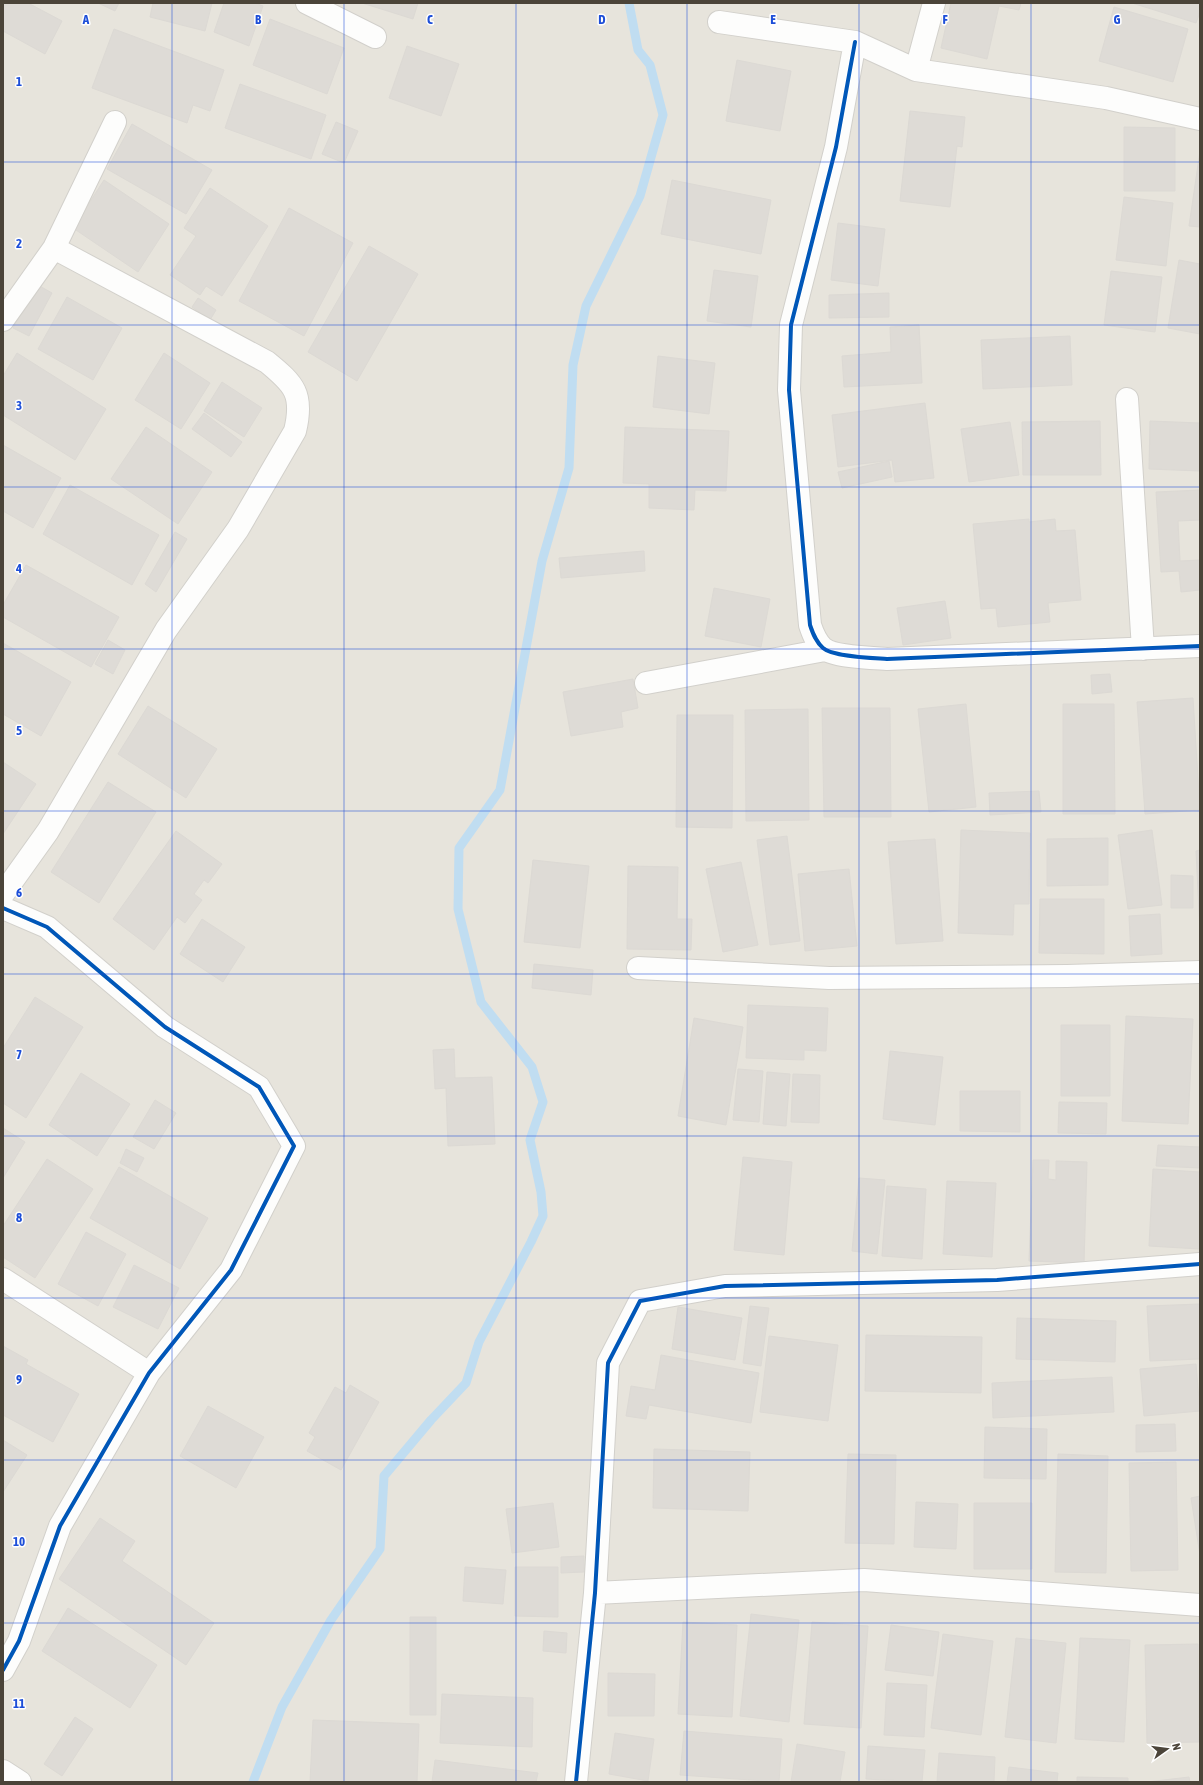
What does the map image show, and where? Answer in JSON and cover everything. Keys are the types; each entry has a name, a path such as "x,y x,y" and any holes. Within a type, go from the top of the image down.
{"street":[{"path":"307,3 375,37"},
{"path":"916,70 934,3"},
{"path":"719,22 855,42 916,70 1106,98 1200,119"},
{"path":"825,650 815,640 810,625 789,390 791,325 836,147 855,42"},
{"path":"3,320 54,248 114,122"},
{"path":"3,894 48,831 166,630 238,529 295,430 299,414 298,398 293,388 286,377 267,362 54,248"},
{"path":"1127,399 1143,649"},
{"path":"646,683 825,650 845,655 887,659 1200,646"},
{"path":"3,908 47,927 165,1027 259,1087 294,1146 231,1270 149,1373 60,1526 19,1641 3,1670"},
{"path":"638,968 829,978 1067,976 1200,972"},
{"path":"576,1782 594,1593 608,1363 640,1301 725,1286 997,1280 1200,1264"},
{"path":"3,1278 149,1373"},
{"path":"594,1593 864,1580 1200,1605"},
{"path":"3,1772 20,1782"}],"shaded area":[{"path":"3,3 1200,3 1200,1782 3,1782"}],"building":[{"path":"3,3 28,3 62,21 45,54 3,31"},
{"path":"98,3 119,3 115,11"},
{"path":"153,3 212,3 205,31 150,17"},
{"path":"224,3 255,3 263,6 249,46 214,32"},
{"path":"362,3 418,3 413,19"},
{"path":"951,3 1021,3 1019,10 999,6 987,59 941,48"},
{"path":"1132,3 1200,3 1200,12 1196,23"},
{"path":"1114,7 1188,29 1173,82 1099,61"},
{"path":"270,19 344,48 327,94 253,65"},
{"path":"114,29 224,70 210,111 193,105 187,123 92,88"},
{"path":"407,46 459,64 441,116 389,98"},
{"path":"737,60 791,71 780,131 726,121"},
{"path":"240,84 326,115 311,159 225,128"},
{"path":"910,111 965,117 962,147 957,146 950,207 900,201"},
{"path":"336,122 358,131 344,163 322,154"},
{"path":"132,124 212,170 186,214 107,169"},
{"path":"1124,127 1175,128 1175,191 1124,191"},
{"path":"1200,151 1200,227 1189,226"},
{"path":"104,180 169,224 138,272 73,228"},
{"path":"672,180 771,200 761,254 661,234"},
{"path":"210,188 268,226 222,296 206,286 200,295 170,275 196,236 184,228"},
{"path":"1124,197 1173,203 1166,266 1116,260"},
{"path":"289,208 353,243 304,336 239,301"},
{"path":"838,223 885,229 878,286 831,280"},
{"path":"369,246 418,274 357,381 308,352"},
{"path":"1179,260 1200,264 1200,334 1168,328"},
{"path":"714,270 758,276 751,327 707,321"},
{"path":"1111,271 1162,277 1155,332 1104,325"},
{"path":"36,284 52,293 29,336 13,328"},
{"path":"889,293 889,317 829,318 829,295"},
{"path":"67,297 122,328 93,380 38,349"},
{"path":"198,298 216,310 210,320 192,307"},
{"path":"919,325 922,383 844,387 842,356 891,352 890,327"},
{"path":"1070,336 1072,385 983,389 981,340"},
{"path":"17,353 106,409 75,460 3,415 3,376"},
{"path":"164,353 210,383 181,429 135,400"},
{"path":"658,356 715,363 709,414 653,407"},
{"path":"222,382 262,408 244,437 204,411"},
{"path":"925,403 934,478 895,482 892,460 838,467 832,415"},
{"path":"204,413 242,442 231,457 192,429"},
{"path":"1100,421 1101,475 1023,475 1022,422"},
{"path":"1150,421 1200,423 1200,471 1149,469"},
{"path":"1010,422 1019,475 969,482 961,429"},
{"path":"146,427 212,472 178,524 111,479"},
{"path":"625,427 729,431 726,491 695,490 694,510 649,508 649,484 623,483"},
{"path":"3,445 61,478 33,528 3,511"},
{"path":"889,461 892,477 842,488 838,472"},
{"path":"70,485 159,535 132,585 43,534"},
{"path":"1200,490 1200,520 1178,521 1180,561 1200,560 1200,590 1181,592 1179,571 1161,572 1156,492"},
{"path":"1029,519 1029,522 1055,519 1056,531 1075,530 1081,600 1048,603 1050,622 998,627 996,608 981,609 973,524"},
{"path":"175,532 187,539 156,592 145,584"},
{"path":"644,551 645,571 561,578 559,558"},
{"path":"26,565 119,617 91,667 3,617 3,605"},
{"path":"714,588 770,599 761,647 705,636"},
{"path":"945,601 951,638 903,645 897,608"},
{"path":"108,640 125,650 113,674 95,664"},
{"path":"3,643 71,682 41,736 3,714"},
{"path":"1110,674 1112,692 1092,694 1091,675"},
{"path":"633,679 638,708 621,712 623,727 571,736 563,692"},
{"path":"1193,698 1200,810 1145,814 1137,702"},
{"path":"966,704 976,807 929,812 918,709"},
{"path":"1063,704 1114,704 1115,814 1063,814"},
{"path":"148,706 217,749 186,798 118,754"},
{"path":"822,708 890,708 891,817 824,817"},
{"path":"808,709 809,820 746,821 745,710"},
{"path":"677,715 733,715 732,828 676,827"},
{"path":"3,762 36,784 3,834"},
{"path":"108,782 156,812 99,903 51,872"},
{"path":"1039,791 1041,812 990,815 989,793"},
{"path":"961,830 1030,833 1029,904 1014,904 1013,935 958,933"},
{"path":"1152,830 1162,905 1128,909 1118,835"},
{"path":"176,831 222,864 208,883 204,880 194,894 202,900 185,923 177,917 154,950 113,919"},
{"path":"787,836 800,941 770,945 757,840"},
{"path":"1108,838 1108,885 1047,886 1047,839"},
{"path":"935,839 943,941 896,944 888,842"},
{"path":"1200,850 1200,931 1196,851"},
{"path":"533,860 589,866 580,948 524,942"},
{"path":"741,862 758,945 723,952 706,869"},
{"path":"628,866 678,867 677,919 692,919 691,950 627,949"},
{"path":"849,869 857,946 805,951 798,874"},
{"path":"1171,875 1193,876 1193,908 1171,908"},
{"path":"1040,899 1104,899 1104,954 1039,953"},
{"path":"1160,914 1162,954 1131,956 1129,916"},
{"path":"202,919 245,947 223,982 180,954"},
{"path":"534,964 593,970 591,995 532,988"},
{"path":"35,997 83,1027 26,1118 3,1103 3,1048"},
{"path":"748,1005 828,1008 826,1051 804,1050 804,1060 746,1058"},
{"path":"1126,1016 1193,1019 1188,1124 1122,1121"},
{"path":"694,1018 743,1027 726,1125 678,1116"},
{"path":"1061,1025 1110,1025 1110,1096 1061,1096"},
{"path":"454,1049 455,1078 492,1077 495,1144 448,1146 446,1088 435,1089 433,1050"},
{"path":"890,1051 943,1057 935,1125 883,1119"},
{"path":"738,1069 763,1071 759,1122 733,1120"},
{"path":"767,1072 790,1074 786,1126 763,1124"},
{"path":"81,1073 130,1104 97,1156 49,1125"},
{"path":"793,1074 820,1075 819,1123 791,1122"},
{"path":"960,1091 1020,1091 1020,1132 960,1131"},
{"path":"155,1100 176,1113 154,1149 133,1137"},
{"path":"1059,1102 1107,1103 1106,1134 1058,1133"},
{"path":"3,1128 25,1142 3,1178"},
{"path":"1158,1145 1200,1147 1200,1168 1156,1166"},
{"path":"126,1149 144,1158 137,1172 120,1163"},
{"path":"743,1157 792,1162 784,1255 734,1250"},
{"path":"47,1159 93,1189 35,1278 3,1257 3,1226"},
{"path":"1033,1160 1049,1160 1048,1179 1056,1180 1056,1161 1087,1162 1084,1263 1029,1261"},
{"path":"119,1167 208,1218 180,1269 90,1218"},
{"path":"1153,1169 1200,1172 1199,1249 1149,1246"},
{"path":"859,1178 885,1180 877,1254 852,1251"},
{"path":"947,1181 996,1183 992,1257 943,1254"},
{"path":"887,1186 926,1189 922,1259 882,1256"},
{"path":"86,1232 126,1254 98,1306 58,1284"},
{"path":"134,1265 179,1288 158,1329 113,1307"},
{"path":"1200,1304 1200,1359 1150,1361 1147,1306"},
{"path":"750,1306 769,1308 761,1366 743,1363"},
{"path":"678,1307 742,1318 735,1360 672,1349"},
{"path":"1017,1318 1116,1321 1115,1362 1016,1359"},
{"path":"866,1335 982,1337 981,1393 865,1391"},
{"path":"769,1336 838,1345 828,1421 760,1412"},
{"path":"3,1346 28,1360 26,1364 79,1394 53,1442 3,1415"},
{"path":"661,1355 759,1373 751,1423 649,1405 646,1419 626,1416 631,1386 655,1390"},
{"path":"1196,1364 1200,1411 1144,1416 1140,1369"},
{"path":"1112,1377 1114,1412 993,1418 992,1383"},
{"path":"350,1385 379,1402 341,1470 307,1451 315,1437 309,1433 335,1387 346,1393"},
{"path":"208,1406 264,1437 236,1488 180,1456"},
{"path":"1175,1424 1176,1451 1136,1452 1136,1425"},
{"path":"985,1427 1047,1429 1046,1479 984,1478"},
{"path":"3,1440 27,1455 3,1492"},
{"path":"654,1449 750,1452 748,1511 653,1508"},
{"path":"848,1454 896,1455 894,1544 845,1543"},
{"path":"1058,1454 1108,1456 1106,1573 1055,1572"},
{"path":"1176,1462 1178,1570 1131,1571 1129,1463"},
{"path":"1200,1496 1200,1555 1191,1498"},
{"path":"916,1502 958,1504 956,1549 914,1547"},
{"path":"553,1503 559,1547 512,1553 506,1509"},
{"path":"974,1503 1032,1503 1032,1569 974,1569"},
{"path":"100,1518 135,1541 122,1561 214,1623 186,1665 59,1579"},
{"path":"584,1556 584,1572 561,1573 561,1557"},
{"path":"465,1567 506,1570 503,1604 463,1601"},
{"path":"515,1567 558,1567 558,1617 515,1616"},
{"path":"68,1608 157,1665 130,1708 42,1651"},
{"path":"751,1614 799,1620 789,1722 740,1716"},
{"path":"410,1617 436,1617 436,1715 410,1715"},
{"path":"683,1622 737,1625 732,1717 678,1714"},
{"path":"812,1622 868,1626 861,1728 804,1724"},
{"path":"891,1625 939,1632 933,1676 885,1670"},
{"path":"544,1631 567,1633 566,1653 543,1651"},
{"path":"943,1634 993,1641 981,1735 931,1728"},
{"path":"1016,1638 1066,1643 1056,1743 1005,1737"},
{"path":"1080,1638 1130,1640 1124,1742 1075,1739"},
{"path":"1198,1644 1199,1742 1147,1743 1145,1645"},
{"path":"608,1673 655,1674 654,1716 608,1716"},
{"path":"887,1683 927,1685 924,1737 884,1735"},
{"path":"442,1694 533,1698 532,1747 440,1743"},
{"path":"75,1717 93,1729 62,1776 44,1764"},
{"path":"313,1720 419,1724 417,1782 310,1782"},
{"path":"684,1731 782,1739 779,1782 680,1775"},
{"path":"615,1733 654,1739 648,1781 609,1774"},
{"path":"797,1744 845,1752 840,1782 791,1782"},
{"path":"868,1746 925,1750 922,1782 866,1779"},
{"path":"939,1753 995,1757 994,1782 937,1782"},
{"path":"435,1760 538,1773 536,1782 432,1782"},
{"path":"1009,1767 1058,1773 1057,1782 1007,1782"},
{"path":"1077,1777 1128,1778 1128,1782 1077,1782"},
{"path":"1189,1777 1190,1782 1147,1782"}],"waterway":[{"path":"253,1782 282,1707 331,1620 380,1549 384,1476 431,1420 466,1383 479,1342 543,1216 541,1192 530,1140 543,1102 532,1067 481,1002 458,909 459,848 500,790 542,561 569,468 573,365 586,306 640,196 663,115 650,65 638,50 629,3"}],"cycle path":[{"path":"855,42 836,147 791,325 789,390 810,625 814,635 821,646 828,651 844,655 887,659 1200,646"},
{"path":"3,908 47,927 165,1027 259,1087 294,1146 231,1270 149,1373 60,1526 19,1641 3,1670"},
{"path":"576,1782 595,1593 608,1363 640,1301 725,1286 997,1280 1200,1264"}]}
